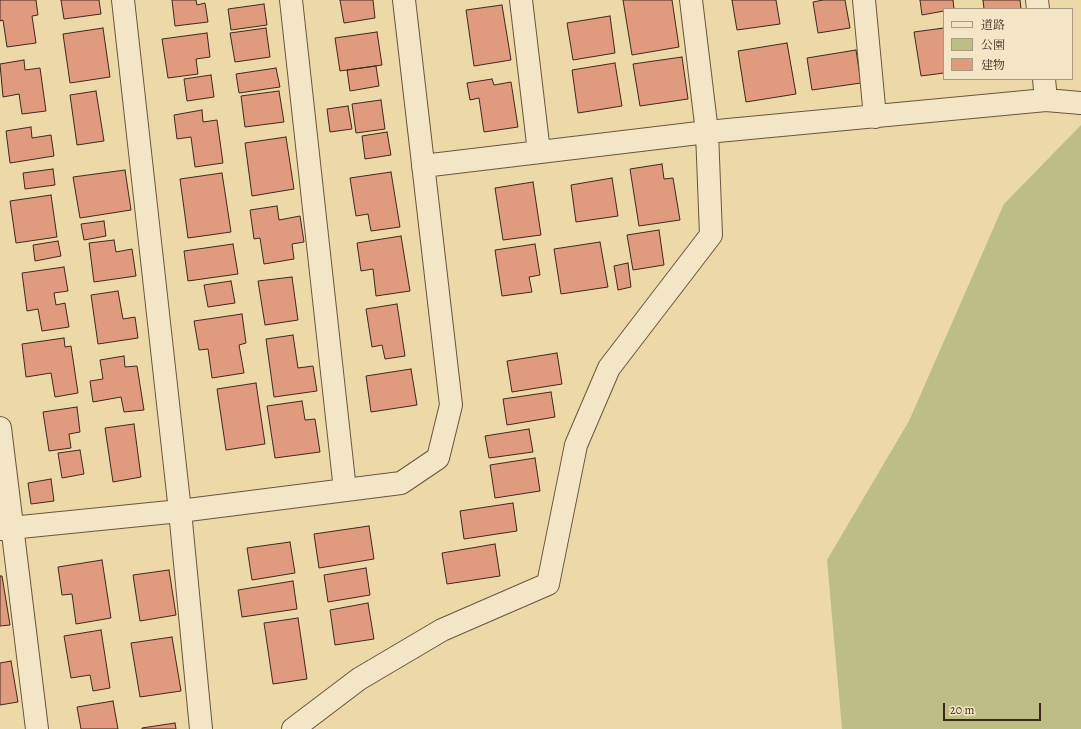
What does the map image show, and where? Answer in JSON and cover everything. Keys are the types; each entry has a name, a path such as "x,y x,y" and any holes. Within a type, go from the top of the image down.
{"street":[{"path":"123,0 180,512 201,729"},
{"path":"292,0 345,490"},
{"path":"6,528 180,512 401,483 438,458 451,405 404,0"},
{"path":"521,0 539,152"},
{"path":"293,729 359,679 442,630 548,584 576,445 609,368 711,235 707,132 691,0"},
{"path":"864,0 875,117"},
{"path":"423,166 707,132 875,117 1045,89 1081,103"},
{"path":"0,428 6,528 37,729"}],"green space":[{"path":"1081,125 1081,729 842,729 827,560 909,421 1004,204"}],"building":[{"path":"0,0 36,0 38,15 32,16 36,43 7,47 3,20 0,21"},
{"path":"61,0 99,0 101,14 64,19"},
{"path":"172,0 196,0 197,5 205,3 208,22 175,26"},
{"path":"340,0 373,0 375,18 344,23"},
{"path":"623,0 672,0 679,47 632,55"},
{"path":"732,0 776,0 780,24 737,30"},
{"path":"823,0 845,0 850,28 818,33 813,2"},
{"path":"920,0 953,0 954,8 943,8 943,11 922,15"},
{"path":"983,0 1020,0 1021,8 984,8"},
{"path":"264,4 267,25 231,30 228,9"},
{"path":"502,5 511,60 474,66 466,10"},
{"path":"610,16 615,53 573,60 567,23"},
{"path":"103,28 110,77 70,83 63,34"},
{"path":"266,28 270,57 235,62 230,33"},
{"path":"943,28 943,73 921,76 914,32"},
{"path":"377,32 382,65 340,71 335,38"},
{"path":"207,33 210,57 196,59 198,74 168,78 162,39"},
{"path":"787,43 796,94 746,102 738,51"},
{"path":"856,50 861,83 812,90 807,58"},
{"path":"682,57 688,99 640,106 633,64"},
{"path":"24,60 25,70 40,68 46,111 22,114 19,94 3,97 0,64"},
{"path":"615,63 622,106 578,113 572,70"},
{"path":"376,66 379,86 350,91 347,70"},
{"path":"276,68 280,87 239,93 236,74"},
{"path":"211,75 214,97 187,101 184,79"},
{"path":"492,79 494,85 511,82 518,127 484,132 479,98 470,100 467,83"},
{"path":"96,91 104,141 77,145 70,95"},
{"path":"279,91 284,122 245,127 241,96"},
{"path":"381,100 385,129 356,133 352,104"},
{"path":"348,106 352,129 330,132 327,109"},
{"path":"202,110 203,122 217,120 223,163 195,167 191,137 177,139 174,115"},
{"path":"31,127 32,138 51,135 54,156 10,163 6,131"},
{"path":"387,132 391,155 365,159 362,136"},
{"path":"286,137 294,189 252,196 245,143"},
{"path":"662,164 664,179 673,178 680,220 639,226 630,169"},
{"path":"53,169 55,185 25,189 23,173"},
{"path":"125,170 131,210 80,218 73,177"},
{"path":"391,172 400,227 371,231 368,214 356,216 350,178"},
{"path":"222,173 231,232 188,238 180,179"},
{"path":"612,178 618,216 576,222 571,185"},
{"path":"533,182 541,235 503,240 495,188"},
{"path":"51,195 57,237 16,243 10,201"},
{"path":"277,206 279,220 300,216 304,242 292,244 294,259 264,264 260,238 254,239 250,210"},
{"path":"104,221 106,236 84,240 81,224"},
{"path":"659,230 664,265 633,270 627,235"},
{"path":"401,236 410,291 376,296 373,269 361,271 357,243"},
{"path":"114,240 116,252 132,249 136,276 94,282 89,243"},
{"path":"58,241 61,256 35,261 33,245"},
{"path":"600,242 608,287 561,294 554,249"},
{"path":"233,244 238,274 188,281 184,251"},
{"path":"535,244 540,275 529,277 532,292 502,296 495,250"},
{"path":"628,263 631,287 618,290 614,266"},
{"path":"64,267 68,291 54,293 56,305 65,303 69,327 42,331 38,309 27,311 22,273"},
{"path":"292,277 298,320 265,325 258,281"},
{"path":"231,281 235,303 208,307 204,285"},
{"path":"118,291 123,319 135,317 138,338 98,344 91,295"},
{"path":"397,304 405,356 385,359 382,345 372,347 366,309"},
{"path":"242,314 246,343 239,345 244,373 212,378 208,349 199,350 194,321"},
{"path":"293,335 298,368 313,366 317,391 274,397 266,339"},
{"path":"64,338 65,347 71,346 78,393 55,397 51,373 26,377 22,344"},
{"path":"557,353 562,384 512,392 507,361"},
{"path":"124,356 125,367 137,366 144,410 124,412 121,397 93,402 90,381 103,379 100,360"},
{"path":"411,369 417,405 371,412 366,376"},
{"path":"256,383 265,444 226,450 217,389"},
{"path":"551,392 555,417 507,425 503,399"},
{"path":"302,401 305,420 315,419 320,452 275,458 267,406"},
{"path":"77,407 80,432 69,434 71,448 49,451 43,412"},
{"path":"134,424 141,477 113,482 105,428"},
{"path":"529,429 533,452 489,458 485,436"},
{"path":"80,450 84,474 62,478 58,453"},
{"path":"535,458 540,491 495,498 490,465"},
{"path":"51,479 54,501 31,504 28,483"},
{"path":"513,503 517,531 464,539 460,511"},
{"path":"369,526 374,559 319,568 314,534"},
{"path":"290,542 295,573 252,580 247,548"},
{"path":"495,544 500,576 447,584 442,553"},
{"path":"102,560 111,618 76,624 72,594 62,595 58,567"},
{"path":"366,568 370,595 328,602 324,575"},
{"path":"169,570 176,615 140,621 133,575"},
{"path":"0,576 2,576 10,625 0,626"},
{"path":"293,581 297,609 242,617 238,590"},
{"path":"368,603 374,639 335,645 330,610"},
{"path":"298,618 307,679 273,684 264,623"},
{"path":"101,630 110,688 93,691 90,675 71,678 64,636"},
{"path":"172,637 181,691 140,697 131,643"},
{"path":"11,661 18,702 0,705 0,663"},
{"path":"113,701 118,729 81,729 77,707"},
{"path":"175,723 176,729 142,729 142,728"}]}
